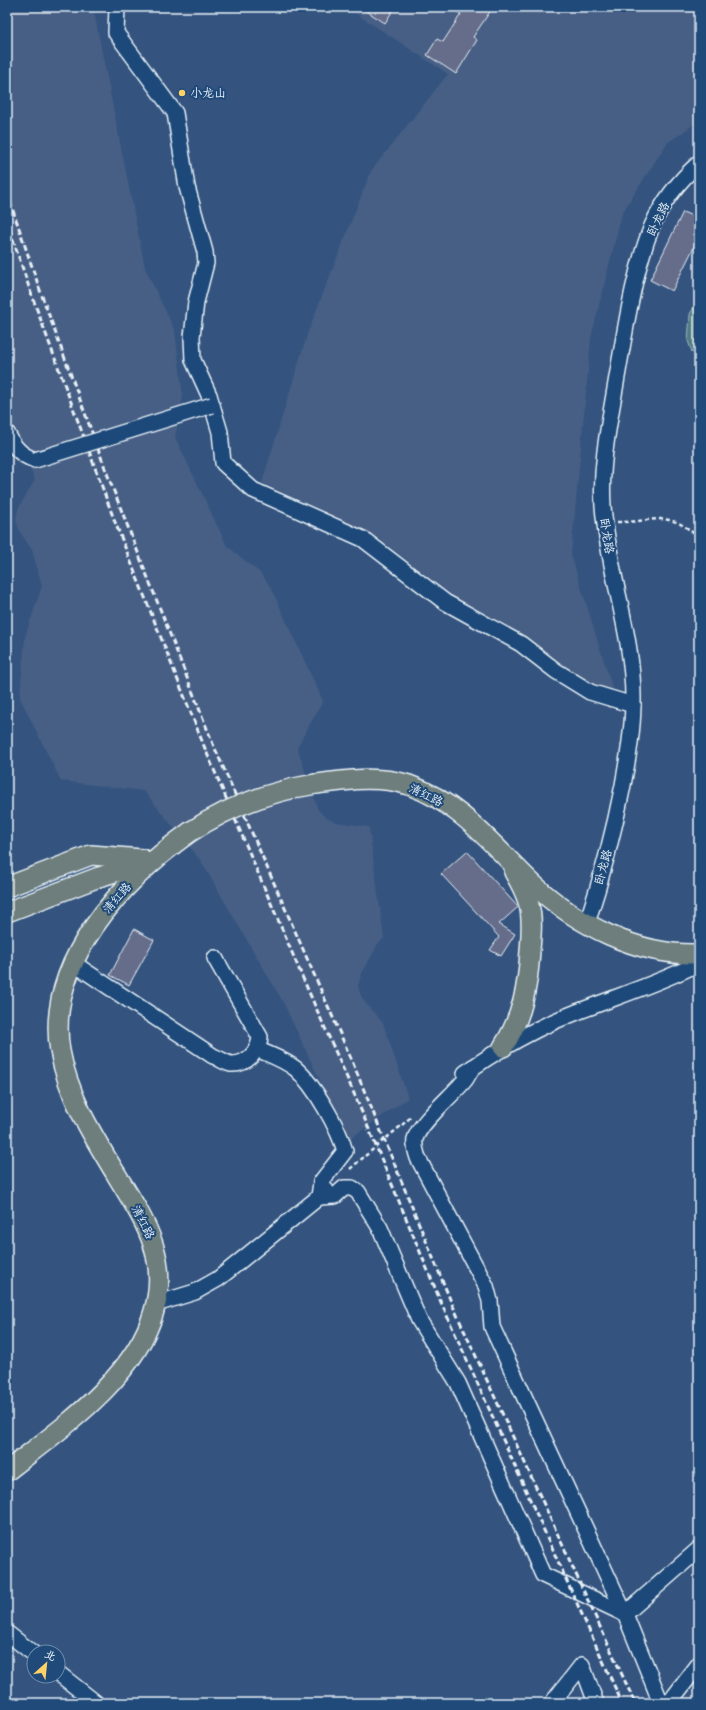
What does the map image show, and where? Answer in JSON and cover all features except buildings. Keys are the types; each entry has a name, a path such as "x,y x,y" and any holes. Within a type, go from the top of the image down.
{"main road":[{"name":"清红路","path":"7,1471 62,1428 111,1382 124,1366 145,1334 156,1304 159,1288 159,1269 151,1237 84,1118 67,1078 62,1061 59,1039 59,1010 66,981 73,963 83,944 101,918 122,892 154,860 190,832 243,803 287,790 316,784 373,779 394,781 409,785 436,798 470,821 548,898 587,923 613,936 643,948 674,954 699,954"},
{"path":"497,848 522,886 529,906 531,925 529,968 524,1001 515,1026 503,1047"},
{"path":"7,887 91,855 154,860"},
{"path":"7,912 99,877 154,860"}],"street":[{"path":"117,7 116,33 175,113 187,186 205,252 206,263 196,302 192,337 193,360 212,405 220,432 223,463 253,490 363,538 445,602 521,644 556,671 590,692 633,706"},
{"name":"卧龙路","path":"587,923 602,873 620,798 630,740 633,706 633,689 628,647 605,521 602,482 604,463 634,285 644,249 657,217 677,186 699,163"},
{"path":"7,433 24,457 35,460 212,405"},
{"path":"73,963 213,1056 230,1064 241,1063 248,1059 260,1045 260,1036 215,958"},
{"path":"438,1093 503,1047 553,1022 668,978 699,963"},
{"path":"257,1049 295,1068 302,1075 315,1092 341,1138 345,1152 321,1182 324,1193"},
{"path":"473,1067 465,1080 428,1120 415,1139 418,1158 486,1286 490,1301 492,1327 625,1614 661,1703"},
{"path":"324,1193 335,1196 344,1188 352,1188 358,1192 380,1228 419,1320 458,1382 543,1575 625,1614"},
{"path":"156,1304 195,1292 218,1279 324,1193"},
{"path":"625,1614 699,1549"},
{"path":"7,1633 26,1648"},
{"path":"669,1703 699,1664"},
{"path":"552,1703 582,1665 596,1703"},
{"path":"66,1679 96,1703"}],"path":[{"path":"605,521 622,522 657,518 673,521 687,527 699,538"},
{"path":"365,1156 402,1125"}],"shaded area":[{"path":"7,7 93,7 145,268 175,331 183,396 175,437 227,546 259,572 271,588 323,701 297,747 318,810 326,818 336,822 369,827 384,938 377,945 361,975 358,986 361,996 367,1005 383,1023 408,1098 348,1140 283,1002 201,861 144,791 61,781 20,698 25,637 42,586 32,550 20,532 16,520 18,509 35,480 7,417"},
{"path":"346,7 699,7 699,121 667,143 622,213 591,338 571,555 615,697 573,689 374,535 262,483 308,332 371,171 448,74"}],"green space":[{"path":"697,302 699,304 699,358 692,352 688,341 690,314"},
{"path":"699,624 699,650 694,637"}],"railway":[{"path":"7,193 42,296 108,476 213,744 352,1061 452,1304 635,1703"},
{"path":"7,222 32,296 115,522 206,751 356,1098 443,1307 622,1703"}],"place":[{"name":"小龙山","path":"182,93"}]}
